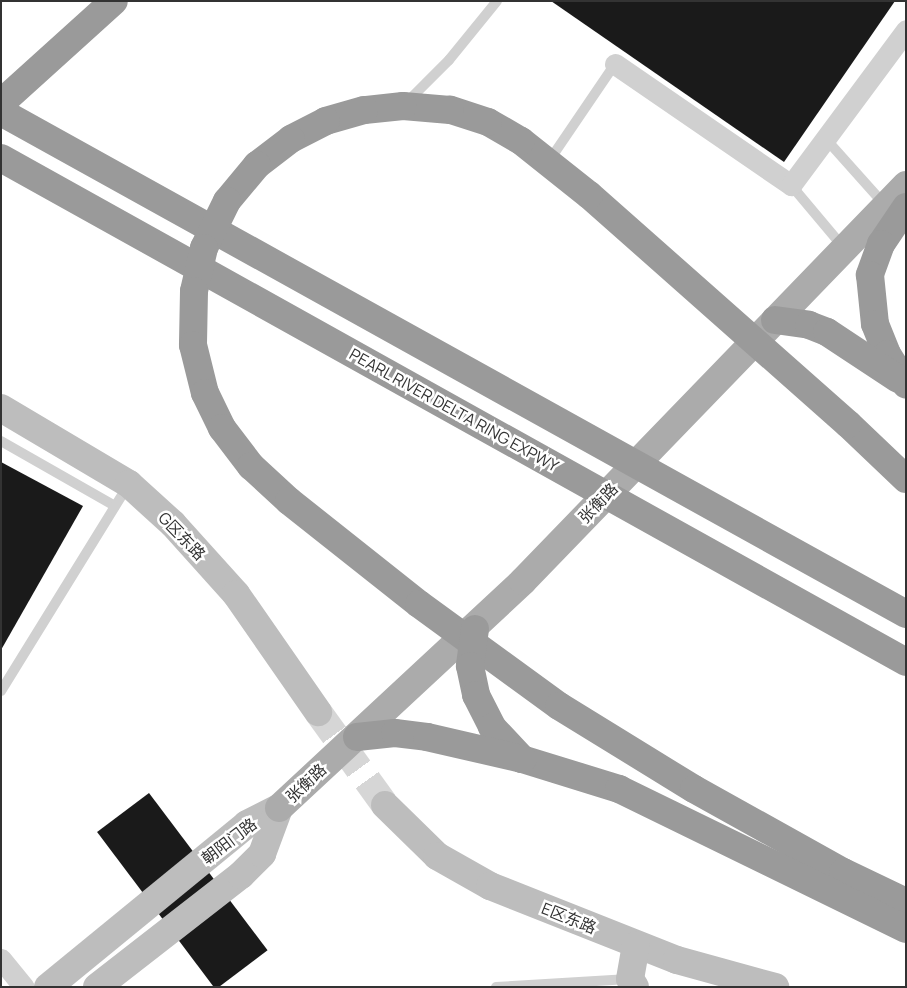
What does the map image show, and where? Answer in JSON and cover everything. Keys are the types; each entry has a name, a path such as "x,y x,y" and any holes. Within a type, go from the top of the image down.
{"highway":[{"path":"1,103 25,85 114,1"},
{"path":"906,479 848,424 548,162 488,122 450,110 403,106 354,112 326,121 291,139 257,165 228,201 204,248 194,291 193,346 205,393 222,428 251,466 289,501 419,604 559,706 694,789 842,872 906,902"},
{"path":"1,112 906,614"},
{"name":"PEARL RIVER DELTA RING EXPWY","path":"1,158 906,662"},
{"path":"896,207 870,275 875,324 887,354 906,384"},
{"path":"775,320 809,325 827,332 906,384"},
{"path":"475,628 470,666 476,694 492,727 522,758"},
{"path":"357,737 395,733 411,735 522,758 619,789 906,929"}],"main road":[{"name":"张衡路","path":"279,808 475,628 523,581 844,248 896,207 906,185"}],"street":[{"path":"615,64 791,185 906,30"},
{"name":"G区东路","path":"1,408 122,495 173,524 236,594 318,712"},
{"name":"E区东路","path":"385,805 437,856 490,886 636,946 775,987"},
{"name":"朝阳门路","path":"48,987 247,824 279,808"},
{"name":"朝阳门路","path":"97,987 242,875 262,854 279,808"},
{"path":"632,983 636,946"},
{"path":"1,959 24,987"}],"lane":[{"path":"403,106 449,60 497,1"},
{"path":"548,162 615,64"},
{"path":"825,138 896,207"},
{"path":"791,185 844,248"},
{"path":"1,441 122,495 1,690"},
{"path":"496,987 632,983"}],"building":[{"path":"551,1 895,1 784,162"},
{"path":"1,462 83,506 1,650"},
{"path":"149,793 268,950 219,987 214,987 97,832"}],"tunnel":[{"path":"318,712 385,805"}]}
